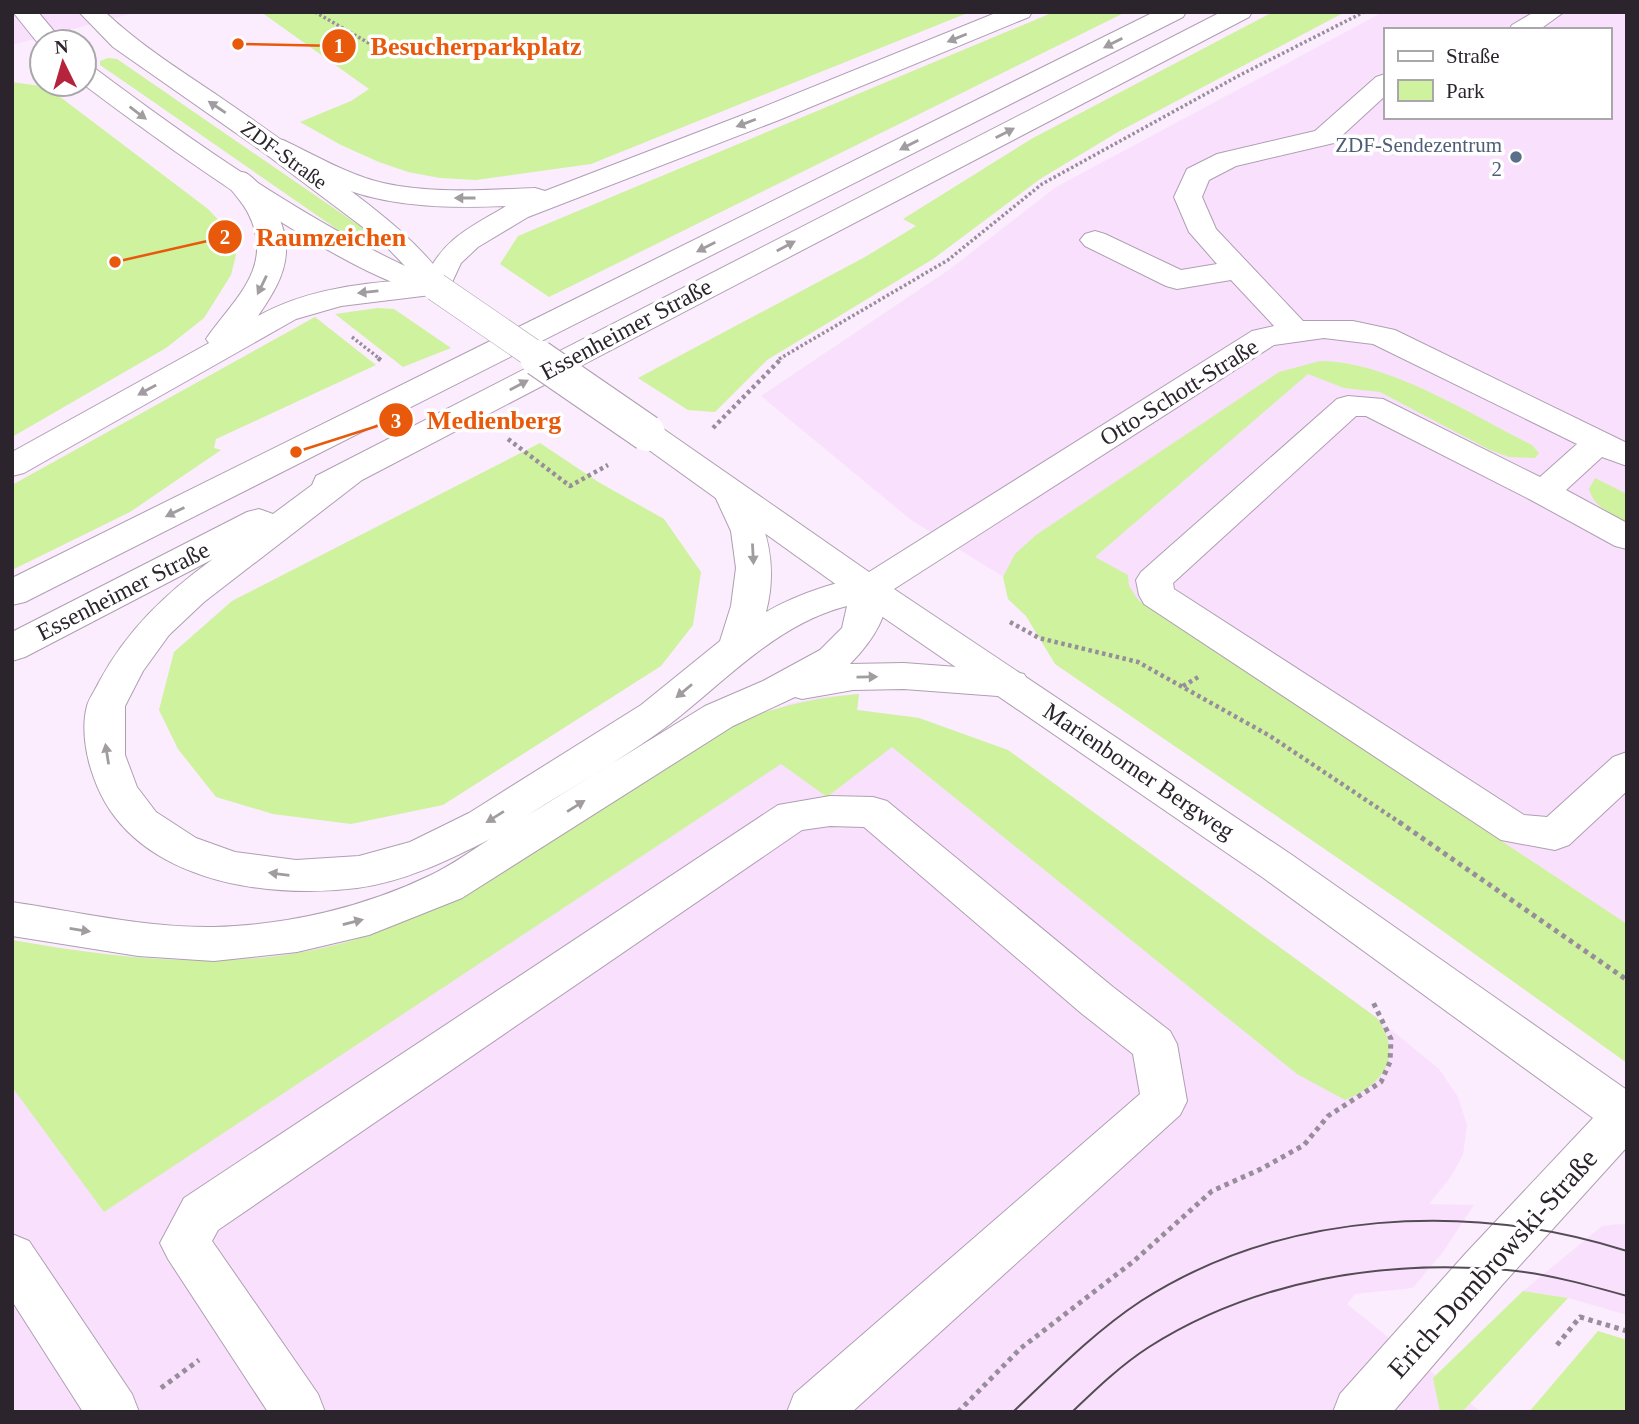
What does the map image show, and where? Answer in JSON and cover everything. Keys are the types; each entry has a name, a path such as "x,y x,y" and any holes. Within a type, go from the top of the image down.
{"main road":[{"path":"25,12 38,28"},
{"name":"ZDF-Straße","path":"91,12 122,42 273,146 390,233 415,259 436,287"},
{"path":"12,466 285,313 307,304 356,293 436,287 448,259 468,241 497,222 558,195 770,114 1020,12"},
{"name":"Essenheimer Straße","path":"12,593 1174,12"},
{"name":"Essenheimer Straße","path":"12,648 1240,12"},
{"path":"1524,28 1552,12"},
{"path":"98,50 122,42"},
{"name":"ZDF-Straße","path":"98,83 171,138 371,263 436,287"},
{"path":"1294,329 1203,232 1188,197 1197,175 1227,160 1324,137 1384,83"},
{"path":"273,146 359,185 401,193 454,198 558,195"},
{"path":"206,356 239,321 258,294 273,253 268,222 238,180"},
{"path":"1095,240 1177,280 1236,270"},
{"name":"Marienborner Bergweg","path":"436,287 868,589 1277,866 1627,1116"},
{"name":"Otto-Schott-Straße","path":"350,473 191,593 156,626 127,665 106,706 105,755 119,793 142,823 181,849 233,868 296,876 359,872 421,855 483,824 655,715 736,648 808,606 868,589 1263,338 1294,329 1334,327 1360,330 1384,337 1613,449"},
{"path":"1627,538 1372,406 1348,407 1154,580 1157,595 1515,829 1555,834 1627,767"},
{"path":"1542,492 1613,449"},
{"path":"730,492 746,517 754,557 748,615 736,648"},
{"path":"12,919 138,939 214,944 297,935 369,918 447,886 719,716 776,691 833,659 856,637 863,623 868,589"},
{"path":"776,691 853,677 938,677 1011,684"},
{"path":"299,1412 185,1243 201,1214 792,816 830,811 873,812 1097,1000 1154,1044 1164,1101 813,1412"},
{"name":"Erich-Dombrowski-Straße","path":"1359,1412 1494,1259 1627,1116"},
{"path":"12,1257 131,1404"}],"path":[{"path":"315,12 372,45 408,47"},
{"path":"710,431 778,360 948,260 1042,184 1240,75 1364,12"},
{"path":"506,438 570,486 612,463"},
{"path":"1010,622 1039,638 1138,663 1259,730 1461,863 1627,980"},
{"path":"958,1412 1021,1349 1134,1261 1212,1191 1261,1169 1304,1145 1328,1116 1381,1082 1390,1062 1391,1039 1373,1002"},
{"path":"1557,1345 1580,1317 1627,1331"},
{"path":"131,1404 242,1328"}],"shaded area":[{"path":"12,12 138,12 77,28 28,28 28,41 12,45"},
{"path":"1383,12 1627,12 1627,943 1054,608 911,520 761,396 950,269 1056,187"},
{"path":"859,694 857,710 919,718 1100,817 1377,1018 1439,1069 1458,1097 1467,1125 1463,1155 1450,1178 1429,1204 1474,1205 1443,1252 1413,1288 1355,1294 1347,1304 1481,1412 12,1412 12,940 84,953 181,961 269,957 355,940 446,903 788,704 822,697"},
{"path":"1627,1225 1627,1315 1568,1298 1523,1291 1602,1226"}],"green space":[{"path":"261,12 970,12 591,164 476,180 440,178 408,172 341,145 300,122 351,101 369,89"},
{"path":"1054,12 1126,12 549,297 500,264 518,236"},
{"path":"1273,12 1345,12 1118,132 1040,179 933,259 767,360 715,412 688,410 638,378 865,257 916,226 903,219 1033,138"},
{"path":"117,59 367,231 366,237 354,241 100,65 100,61"},
{"path":"12,82 28,84 28,98 62,98 208,209 227,229 236,255 231,275 204,318 166,348 12,437"},
{"path":"378,308 394,309 451,348 403,367 335,314"},
{"path":"315,317 376,365 216,439 214,448 221,450 130,512 12,570 12,485"},
{"path":"1320,361 1346,363 1401,380 1532,445 1539,453 1535,458 1509,457 1490,450 1380,392 1344,388 1308,374 1095,557 1128,575 1129,586 1139,601 1627,924 1627,1063 1409,907 1055,664 1026,616 1008,599 1003,577 1015,554 1036,535 1279,372"},
{"path":"540,443 600,483 664,519 701,572 693,625 661,666 443,805 351,824 273,814 216,797 178,749 159,710 174,652 232,601"},
{"path":"1595,478 1627,494 1627,522 1604,509 1591,496 1589,489"},
{"path":"859,694 857,710 919,718 1008,750 1377,1018 1389,1045 1389,1057 1379,1078 1345,1100 1297,1074 892,747 827,797 781,764 104,1212 12,1087 12,940 141,958 228,960 314,950 357,939 446,903 743,719 800,703"},
{"path":"1523,1291 1568,1298 1462,1412 1440,1412 1433,1378"},
{"path":"1598,1331 1627,1340 1627,1412 1529,1412"}],"tram line":[{"path":"1013,1412 1091,1339 1141,1301 1196,1271 1254,1248 1315,1232 1378,1223 1441,1221 1504,1225 1566,1235 1627,1251"},
{"path":"1072,1412 1149,1347 1190,1324 1232,1305 1276,1290 1322,1279 1414,1268 1461,1267 1538,1274 1627,1296"}],"place":[{"name":"Besucherparkplatz","path":"238,44"},
{"name":"ZDF-Sendezentrum 2","path":"1516,157"},
{"name":"Raumzeichen","path":"115,262"},
{"name":"Medienberg","path":"296,452"}]}
